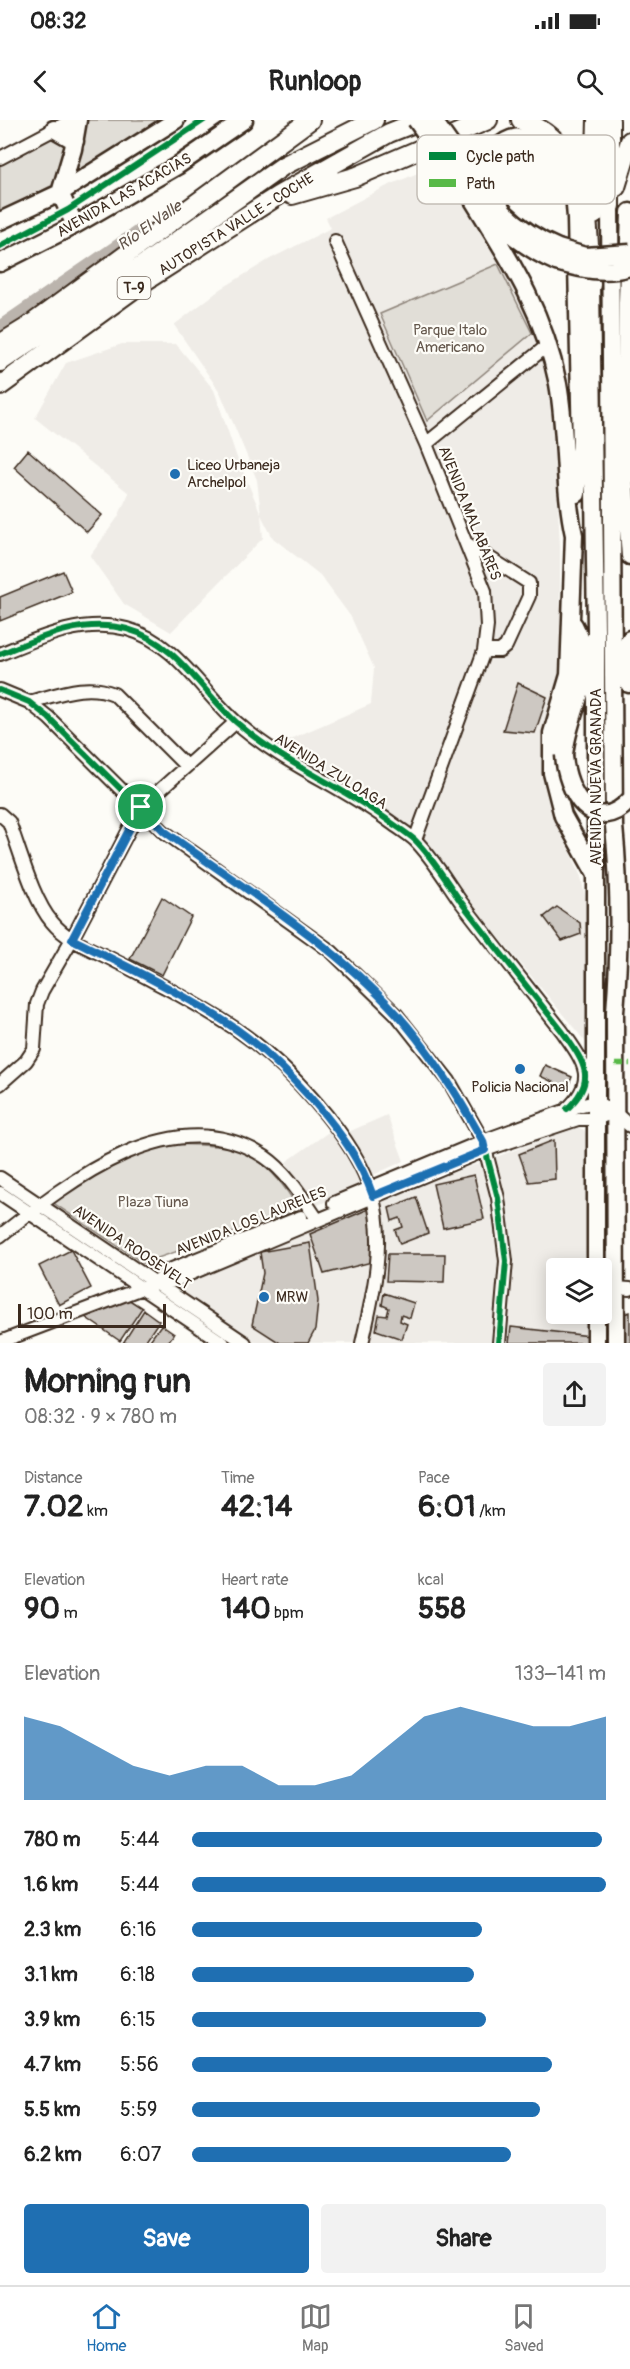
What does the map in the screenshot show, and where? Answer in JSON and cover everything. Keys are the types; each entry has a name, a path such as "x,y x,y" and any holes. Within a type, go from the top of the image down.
{"highway":[{"name":"T-9","path":"0,344 26,328 310,120"},
{"path":"0,362 140,267 283,166 298,152 347,120"},
{"path":"283,166 374,120"},
{"name":"AUTOPISTA VALLE - COCHE","path":"0,386 142,283 267,202 389,133 422,120"},
{"path":"453,135 488,120"},
{"path":"521,120 549,135"},
{"path":"596,135 597,120"},
{"path":"615,190 630,141"},
{"path":"267,202 355,177 417,150"},
{"path":"584,204 591,285"},
{"path":"591,285 594,204"}],"main road":[{"path":"75,225 60,193 75,141 78,120"},
{"path":"0,221 60,193 176,120"},
{"name":"AVENIDA LAS ACACIAS","path":"0,263 75,225 177,166 243,120"},
{"path":"416,120 430,135"},
{"path":"433,120 441,135"},
{"path":"63,124 75,141"},
{"path":"475,204 519,276 537,311 548,345 558,385 562,414 569,513 574,535"},
{"path":"479,204 522,244 557,255 597,272 630,267"},
{"path":"494,204 505,216 557,255 608,256 630,253"},
{"path":"500,204 505,216"},
{"path":"574,204 580,447 569,675 552,733 552,773 563,816 596,874"},
{"name":"AVENIDA NUEVA GRANADA","path":"610,206 612,387 622,638 614,826 618,871 619,960 615,1012 615,1112 623,1288 616,1343"},
{"path":"622,440 627,419 630,212"},
{"name":"AVENIDA NUEVA GRANADA","path":"591,285 596,630 596,1258"},
{"path":"612,387 616,399 628,488 630,556"},
{"path":"572,621 582,642 582,695"},
{"path":"596,630 590,643 582,695 568,730 564,755 565,770 570,787 588,808 601,814 614,813 630,800"},
{"path":"622,638 630,686"},
{"path":"618,871 630,849"},
{"path":"596,1324 596,1343"}],"street":[{"path":"0,158 63,124"},
{"name":"AVENIDA MALABARES","path":"334,241 426,444 485,591 487,626 484,651 415,840"},
{"path":"426,444 548,345"},
{"path":"466,543 529,583 529,596 506,646 500,651 484,651"},
{"name":"AVENIDA ZULOAGA","path":"0,654 57,631 97,626 128,629 153,640 174,655 236,722 289,762 369,806 415,840 562,1031 580,1058 586,1080 582,1094 567,1109"},
{"path":"0,690 29,702 50,718 164,831 332,952 396,1014 449,1081 484,1146 498,1198 506,1261 499,1343"},
{"path":"29,702 80,690 104,690 114,694 186,766"},
{"path":"0,1084 26,1060 33,1049 37,1004 141,807 236,722"},
{"path":"0,814 9,822 43,911 53,924 72,939 236,1029 291,1078 333,1124 352,1150 372,1192 376,1214 376,1270 373,1296 362,1343"},
{"name":"AVENIDA ZULOAGA","path":"562,1031 587,1055 596,1058"},
{"name":"AVENIDA LOS LAURELES","path":"143,1289 158,1282 167,1271 315,1216 567,1109 596,1111"},
{"path":"596,1111 615,1112 630,1126"},
{"name":"AVENIDA LOS LAURELES","path":"484,1146 578,1119 596,1111"},
{"path":"0,1236 41,1204 97,1167 142,1145 176,1136 204,1137 236,1143 264,1156 285,1173 315,1216"},
{"name":"AVENIDA ROOSEVELT","path":"0,1178 158,1282 245,1343"},
{"name":"AVENIDA ROOSEVELT","path":"0,1193 223,1343"},
{"path":"0,1342 143,1289"}],"shaded area":[{"path":"417,173 417,204 469,204 490,232 533,325 548,381 553,411 560,546 560,599 566,631 567,661 543,760 547,797 555,824 581,877 587,906 590,939 589,1046 398,818 281,743 371,704 374,668 351,617 320,575 273,538 261,515 263,538 171,632 124,604 90,556 118,517 129,493 35,418 66,363 122,344 176,344 214,390 236,455 261,514 257,480 220,392 174,325 221,289 270,259 331,228 326,218 385,187"},
{"path":"387,1115 404,1161 373,1175 346,1133"},
{"path":"578,1127 584,1130 588,1138 588,1258 546,1258 546,1324 588,1324 589,1343 257,1343 177,1290 180,1284 394,1194"},
{"path":"330,1131 363,1186 313,1207 286,1162"}],"green space":[{"path":"75,120 158,120 108,156 0,213 0,161"},
{"name":"Parque Italo Americano","path":"498,264 532,333 427,421 380,314"},
{"name":"Plaza Tiuna","path":"167,1144 219,1146 236,1149 256,1158 288,1192 299,1210 143,1263 52,1202 117,1157"}],"building":[{"path":"28,450 102,515 87,532 14,467"},
{"path":"63,571 72,592 0,621 0,597"},
{"path":"518,683 547,697 535,733 503,730"},
{"path":"162,897 191,917 162,975 130,959"},
{"path":"557,907 580,923 581,934 562,941 544,917"},
{"path":"545,1065 572,1077 567,1089 540,1076"},
{"path":"554,1140 555,1179 529,1182 519,1154"},
{"path":"474,1175 484,1219 443,1228 433,1184"},
{"path":"416,1197 428,1233 400,1244 395,1230 403,1227 400,1218 392,1221 389,1208"},
{"path":"371,1208 372,1262 324,1274 310,1234"},
{"path":"310,1243 318,1301 315,1330 308,1343 280,1343 252,1325 263,1273 260,1252"},
{"path":"71,1250 91,1288 59,1305 39,1266"},
{"path":"388,1254 445,1254 444,1282 386,1281"},
{"path":"384,1293 414,1303 410,1318 401,1315 400,1321 407,1324 402,1339 376,1330 379,1315 387,1316 389,1308 382,1305"},
{"path":"128,1299 142,1308 120,1341 85,1317"},
{"path":"144,1310 159,1321 144,1343 123,1343"},
{"path":"630,1312 630,1343 625,1343 624,1314"},
{"path":"161,1325 174,1334 167,1343 148,1343"},
{"path":"511,1327 590,1336 589,1343 509,1343"}],"waterway":[{"name":"Río El Valle","path":"0,330 145,230"}],"marked path":[{"path":"615,1064 630,1064"}],"cycle path":[{"path":"0,246 68,210 204,120"},
{"path":"0,654 46,636 78,628 110,626 144,635 174,656 223,710 254,737 370,808 412,837 428,854 461,902 576,1052 581,1061 585,1079 583,1088 567,1109"},
{"path":"0,690 29,702 49,718 163,831 332,952 396,1014 449,1081 483,1141 498,1198 506,1261 499,1343"}],"place":[{"name":"Liceo Urbaneja Archelpol","path":"175,474"},
{"name":"Policia Nacional","path":"520,1069"},
{"name":"MRW","path":"264,1297"}],"route":[{"path":"141,807 164,831 332,952 396,1014 449,1081 483,1141 485,1150 373,1196 352,1150 342,1136 307,1095 265,1053 236,1029 169,989 72,939 141,807"}]}
